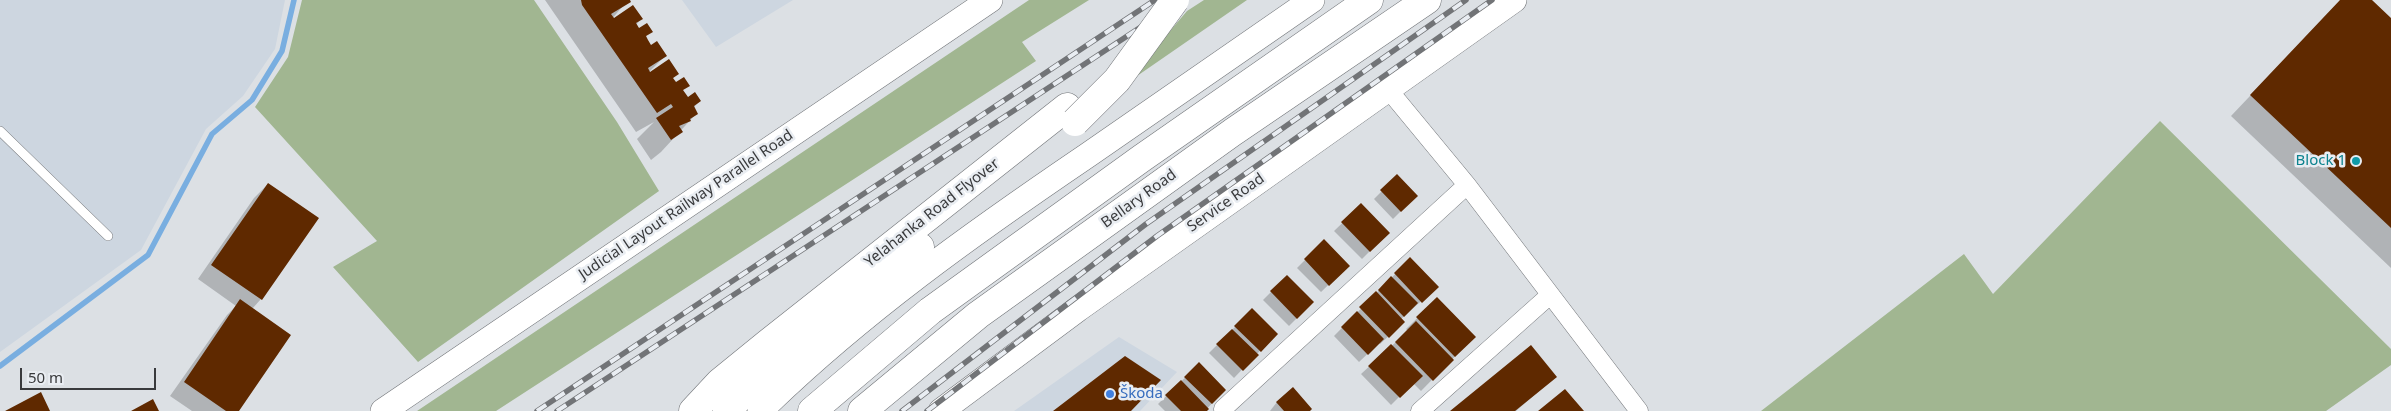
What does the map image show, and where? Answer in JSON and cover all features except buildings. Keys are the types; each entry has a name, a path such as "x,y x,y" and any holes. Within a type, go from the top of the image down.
{"main road":[{"name":"Judicial Layout Railway Parallel Road","path":"383,411 990,0"},
{"name":"Yelahanka Road Flyover","path":"727,411 844,308 1071,114 1105,71 1155,0"},
{"name":"Yelahanka Road Flyover","path":"693,411 720,382 768,343 1117,80 1175,0"},
{"path":"760,411 791,381 918,275 987,224 1312,0"},
{"name":"Bellary Road","path":"812,411 930,311 1142,158 1369,0"},
{"name":"Bellary Road","path":"862,411 978,315 1233,132 1427,0"},
{"name":"Service Road","path":"941,411 1086,303 1387,88 1514,0"}],"street":[{"path":"1387,88 1467,185 1639,411"},
{"path":"1223,409 1467,185"},
{"path":"1420,411 1550,295"}],"lane":[{"path":"0,131 108,236"}],"shaded area":[{"path":"0,0 285,0 275,49 243,96 206,129 141,250 0,352"},
{"path":"682,0 793,0 716,47"},
{"path":"1119,337 1177,372 1140,411 1014,411"}],"green space":[{"path":"302,0 534,0 617,122 659,191 418,362 333,267 377,241 255,107 288,57"},
{"path":"1029,0 1089,0 1022,42 1036,61 496,411 417,411"},
{"path":"1204,0 1247,0 1124,85 1187,11"},
{"path":"2160,121 2391,349 2391,365 2326,411 1761,411 1964,254 1993,294"}],"waterway":[{"path":"0,366 148,255 212,134 252,100 282,51 294,0"}],"railway":[{"path":"537,411 1155,0"},
{"path":"557,411 1182,0"},
{"path":"902,411 1146,224 1466,0"},
{"path":"927,411 1157,236 1492,0"}],"place":[{"name":"Block 1","path":"2356,161"},
{"name":"Škoda","path":"1110,394"}]}
